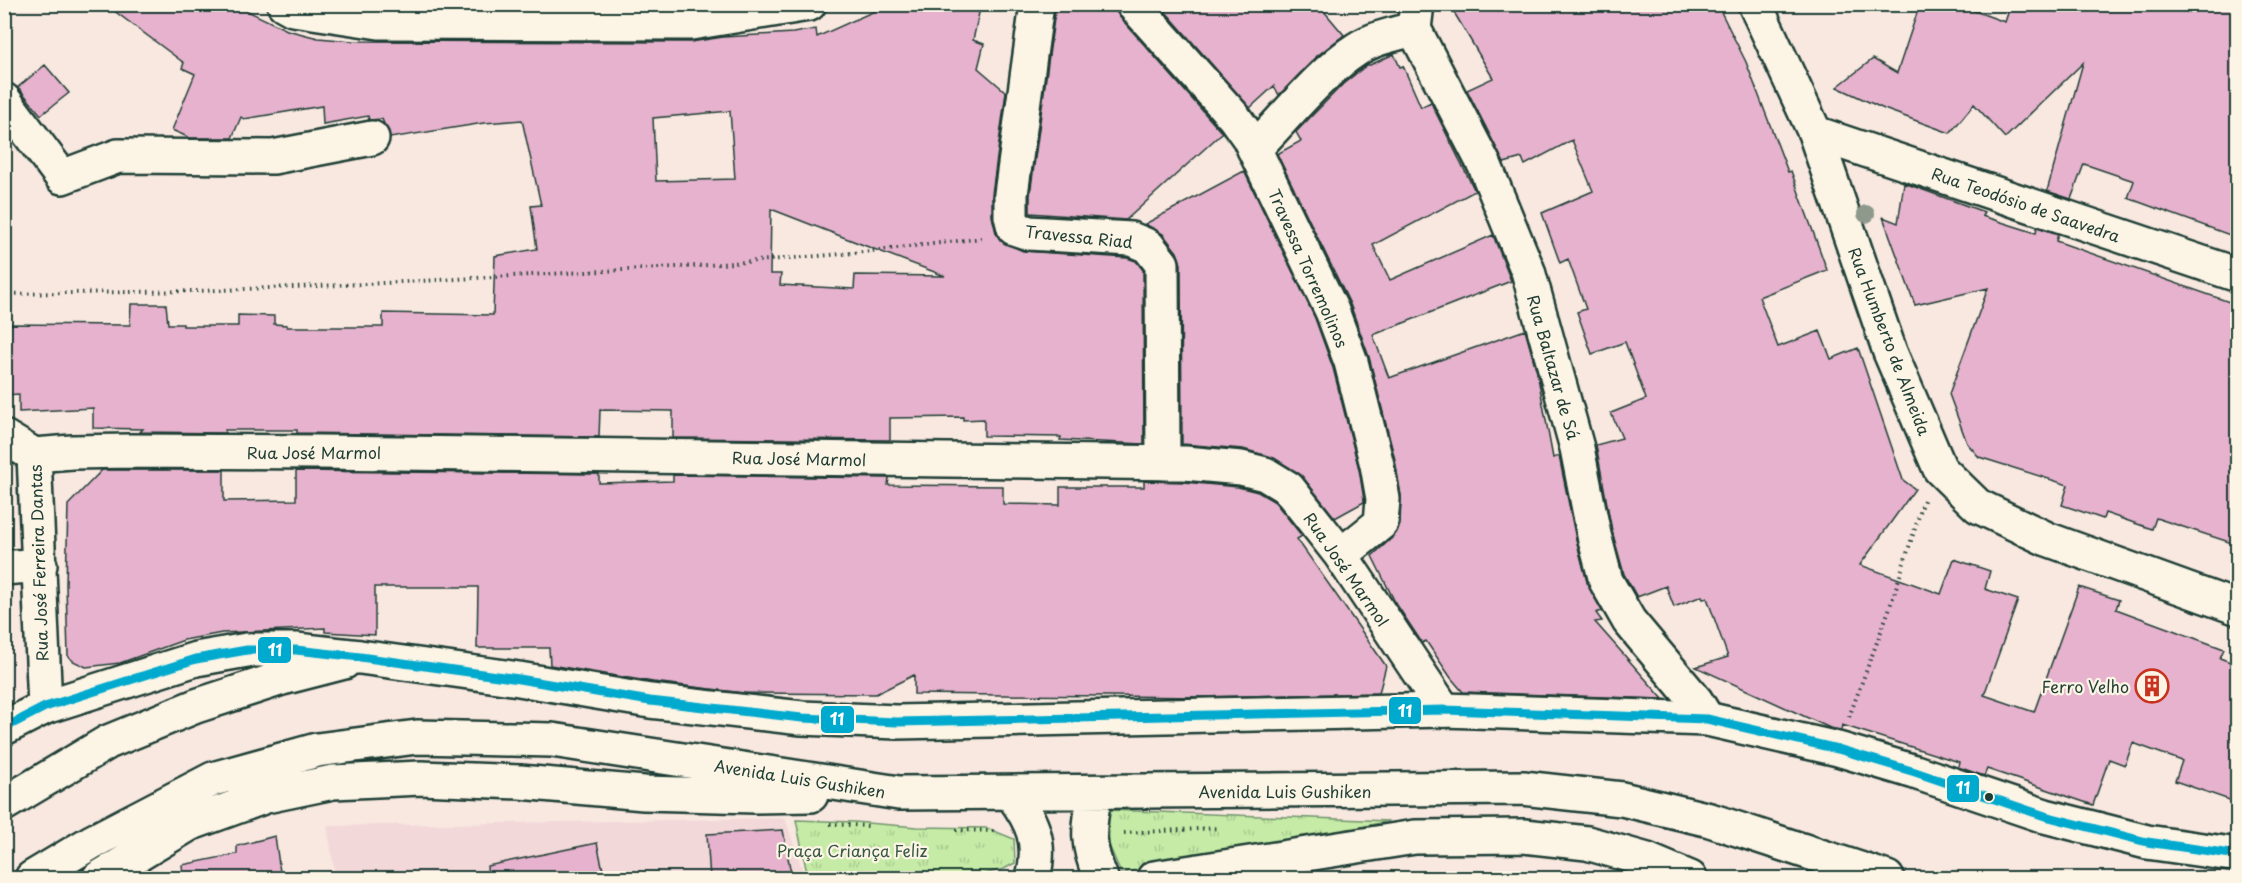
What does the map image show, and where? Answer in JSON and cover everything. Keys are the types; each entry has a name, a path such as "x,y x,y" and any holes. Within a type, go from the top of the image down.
{"main road":[{"path":"284,4 293,9 379,22 688,14 809,4"},
{"name":"Travessa Riad","path":"1037,4 1011,194 1011,216 1014,228 1029,233 1131,239 1148,246 1162,264 1163,463"},
{"name":"Travessa Torremolinos","path":"1133,4 1234,117 1254,148 1332,311 1351,362 1377,465 1383,499 1381,523 1341,555"},
{"name":"Rua Humberto de Almeida","path":"1755,4 1815,133 1890,352 1940,469 1978,506 2047,539 2238,608"},
{"path":"1254,148 1309,91 1358,48 1415,17"},
{"name":"Rua Baltazar de Sá","path":"1415,17 1485,166 1528,271 1577,448 1594,535 1606,581 1629,621 1696,701 1707,718"},
{"path":"4,100 62,177 118,156 273,157 372,138"},
{"name":"Rua Teodósio de Saavedra","path":"1815,133 2238,275"},
{"name":"Rua José Ferreira Dantas","path":"4,437 34,455 45,706"},
{"name":"Rua José Marmol","path":"34,455 129,451 319,452 1185,463 1241,468 1265,474 1288,488 1341,555 1444,710"},
{"path":"4,568 40,566"},
{"path":"4,728 45,706 196,659 247,650 296,650 360,657 519,679 650,701 802,718 909,722 1444,710 1707,718 1838,749 1915,772 2045,816 2146,842 2238,855"},
{"path":"4,804 108,742 185,710 282,678 360,657"},
{"name":"Avenida Luis Gushiken","path":"33,879 92,842 213,779 317,750 417,737 552,740 899,793 1012,794 1523,788 1622,799 1710,820 1887,879"},
{"path":"99,879 189,824 266,796 333,783 421,778 520,782 644,793 755,796 899,793"},
{"path":"1095,793 1089,838 1092,858 1101,879"},
{"path":"1012,794 1029,816 1036,840 1037,863 1033,879"},
{"path":"1154,879 1415,837 1524,836 1587,843 1647,860 1690,879"}],"path":[{"path":"4,294 196,291 696,266 889,249 995,236 1014,228"},
{"path":"1838,749 1889,610 1936,460"}],"shaded area":[{"path":"785,818 805,878 336,878 327,826"}],"green space":[{"path":"1108,810 1389,821 1287,843 1121,873 1109,845"},
{"name":"Praça Criança Feliz","path":"796,820 917,827 987,828 1014,839 1015,863 1004,869 968,878 808,878"}],"building":[{"path":"105,4 233,4 287,30 318,38 353,41 691,42 816,29 817,37 890,4 981,4 973,40 984,44 978,68 1006,92 992,194 992,216 996,233 1001,241 1023,251 1127,258 1136,261 1143,270 1144,444 1060,440 1061,437 984,436 984,419 963,420 963,417 890,418 890,440 673,438 673,411 600,410 599,437 297,433 297,430 225,430 225,433 140,432 143,429 93,428 93,408 19,412 19,394 4,395 4,324 130,325 131,304 166,304 168,324 183,324 183,326 238,326 238,315 274,316 274,324 287,325 287,327 383,327 383,313 493,315 495,256 537,249 531,206 541,205 522,120 484,123 390,138 382,119 369,120 368,116 323,124 322,106 244,119 241,117 232,138 190,138 172,130 195,74 182,68 184,63","holes":["730,111 735,179 656,181 653,118","771,209 866,246 945,276 855,275 854,289 780,285 781,274 770,274"]},
{"path":"1056,4 1115,4 1119,16 1222,133 1126,220 1030,213 1030,195"},
{"path":"1159,4 1318,4 1344,35 1317,56 1279,95 1274,86 1250,108"},
{"path":"1449,4 1717,4 1746,62 1788,172 1791,171 1827,270 1759,297 1778,347 1820,331 1831,359 1858,348 1903,480 1915,489 1860,565 1941,594 1954,559 1990,571 1985,589 2018,600 1984,695 2034,712 2079,587 2119,600 2116,609 2224,649 2220,658 2238,665 2238,803 2175,781 2182,761 2133,743 2125,765 2109,759 2093,805 1987,769 1984,776 1958,767 1959,762 1842,725 1841,730 1830,728 1696,667 1728,657 1707,598 1703,599 1702,596 1674,607 1666,586 1637,597 1624,574 1612,531 1596,445 1622,438 1611,413 1646,399 1625,342 1592,354 1577,312 1586,309 1568,259 1560,263 1542,213 1593,191 1572,140 1525,165 1522,158 1504,163 1467,90 1493,78"},
{"path":"1920,4 1955,4 2005,22 2011,4 2238,4 2238,238 2128,198 2134,181 2084,164 2071,199 2047,191 2083,63 2005,138 1974,104 1950,133 1884,109 1837,87 1873,59 1897,73"},
{"path":"1394,54 1400,67 1403,66 1421,107 1431,102 1475,191 1373,245 1390,280 1493,235 1511,281 1373,335 1389,378 1525,330 1537,372 1553,458 1559,456 1588,586 1602,611 1596,613 1602,621 1595,622 1663,699 1463,692 1426,641 1422,643 1395,602 1372,556 1393,537 1400,525 1401,496 1395,460 1369,357 1350,304 1277,154 1301,141 1296,132 1343,84 1367,65"},
{"path":"45,65 69,93 41,115 18,87"},
{"path":"1244,171 1315,318 1333,368 1359,469 1364,500 1335,518 1302,476 1274,458 1243,449 1182,444 1181,264 1177,252 1163,234 1145,224"},
{"path":"1904,183 1984,212 1982,216 2036,233 2037,227 2058,234 2056,241 2238,305 2238,545 2156,518 2152,529 2105,513 2103,519 2062,505 2068,485 1979,457 1967,443 1949,394 1988,288 1915,305 1883,217 1898,223"},
{"path":"102,470 224,470 224,501 296,500 296,471 599,474 599,483 673,481 673,475 889,478 888,485 1003,486 1003,504 1060,505 1060,487 1144,487 1144,481 1238,487 1258,492 1275,502 1302,536 1297,539 1386,666 1379,693 1203,697 914,694 914,675 876,694 744,693 653,682 550,665 549,648 477,648 478,587 375,587 375,635 325,632 325,628 222,633 184,640 120,663 86,667 68,656 66,585 68,505"},
{"path":"783,830 792,879 710,879 707,834"},
{"path":"275,836 281,879 184,879 182,865 237,854 237,846"},
{"path":"597,843 605,879 488,879 487,866"}],"transit line":[{"name":"11","path":"4,728 45,707 196,659 247,650 296,650 360,657 519,679 650,701 802,718 897,722 1444,710 1707,719 1838,749 1915,772 2045,816 2147,842 2238,855"}],"place":[{"name":"Ferro Velho","path":"2152,686"}]}
